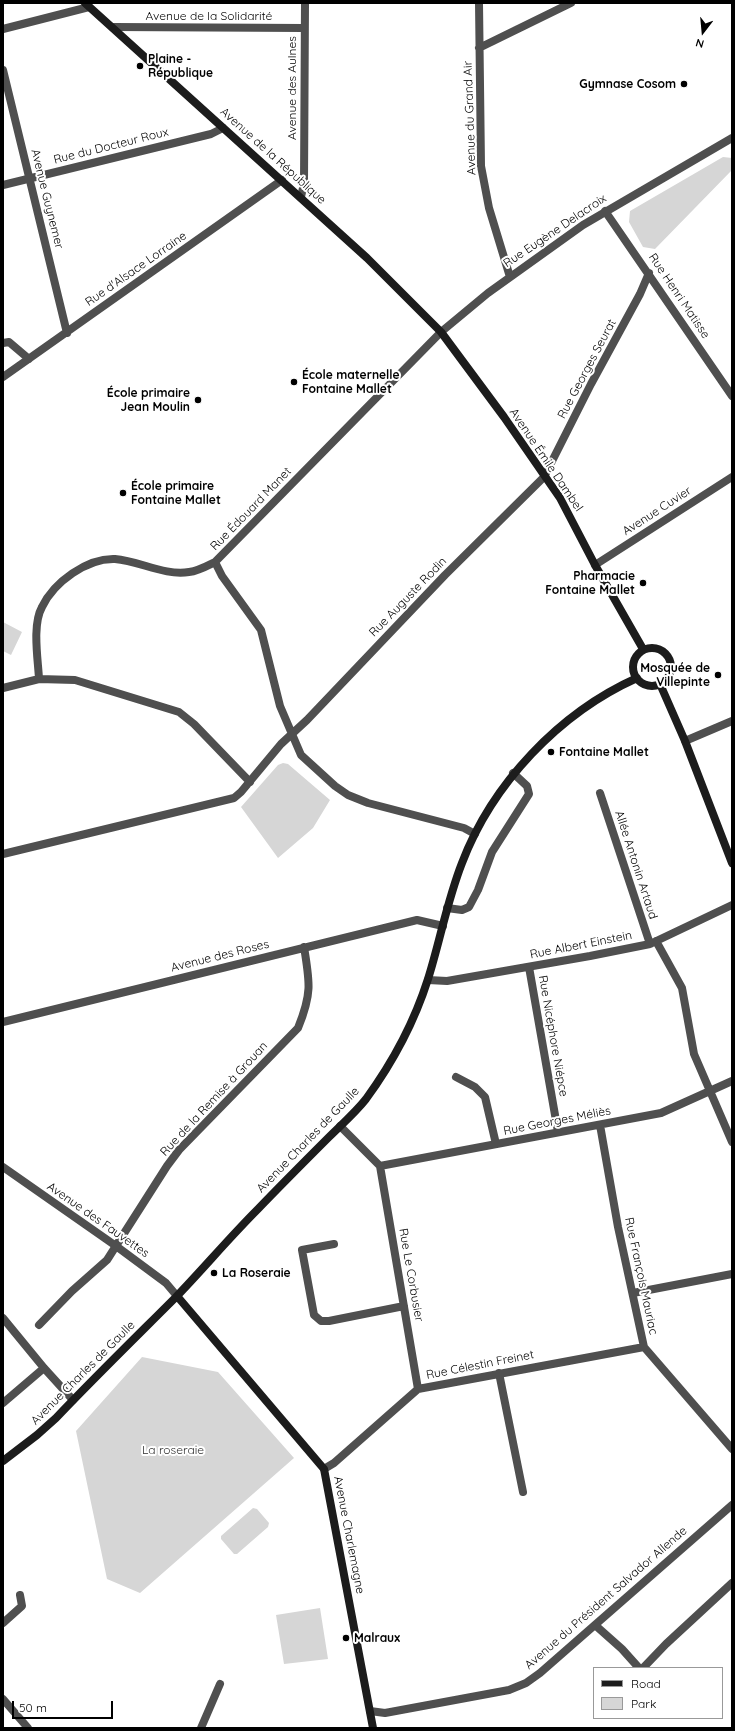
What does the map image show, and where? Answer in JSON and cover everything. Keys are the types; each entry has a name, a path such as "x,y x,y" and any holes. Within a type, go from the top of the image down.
{"street":[{"name":"Avenue des Aulnes","path":"301,197 304,183 305,3"},
{"name":"Avenue du Grand Air","path":"479,3 481,166 489,208 510,277"},
{"path":"479,48 571,3"},
{"path":"3,29 87,5"},
{"name":"Avenue de la République","path":"87,5 114,27 223,128 301,197 367,258 441,332"},
{"name":"Avenue de la Solidarité","path":"114,27 304,28"},
{"name":"Avenue Guynemer","path":"3,70 67,333"},
{"name":"Rue du Docteur Roux","path":"3,185 211,134 223,128"},
{"name":"Rue Eugène Delacroix","path":"441,332 510,277 605,211 732,138"},
{"name":"Rue d'Alsace Lorraine","path":"3,377 282,180"},
{"name":"Rue Henri Matisse","path":"605,211 732,396"},
{"name":"Rue Georges Seurat","path":"544,477 591,384 640,294 649,273"},
{"name":"Avenue Émile Dambel","path":"441,332 504,417 544,477 560,498 595,565 644,649"},
{"name":"Rue Édouard Manet","path":"39,679 37,632 42,607 55,590 73,572 92,562 114,559 140,563 172,572 190,572 215,562 441,332"},
{"path":"3,343 9,342 29,359"},
{"name":"Rue Auguste Rodin","path":"3,854 234,798 250,782 291,734 307,720 445,575 544,477"},
{"name":"Avenue Cuvier","path":"595,565 732,477"},
{"path":"215,562 222,576 261,630 280,706 301,755 323,776 348,795 368,803 464,828 475,834"},
{"path":"644,649 660,649 665,652 671,661 671,672 660,684 647,685 636,678 633,662 635,657 644,649"},
{"name":"Avenue Charles de Gaulle","path":"3,1461 37,1435 73,1400 177,1296 240,1228 364,1102 398,1049 417,1011 428,980 447,908 462,862 475,834 513,773 536,749 589,705 636,678"},
{"path":"3,688 39,679 75,680 179,712 194,724 250,782"},
{"path":"660,684 685,741 732,863"},
{"path":"685,741 732,721"},
{"path":"447,908 462,910 469,907 478,890 492,852 529,794 527,786 513,773"},
{"name":"Allée Antonin Artaud","path":"600,793 653,943 682,988 694,1054 732,1142"},
{"name":"Rue Albert Einstein","path":"428,980 447,981 653,943 732,906"},
{"name":"Avenue des Roses","path":"3,1022 417,920 443,926"},
{"name":"Rue de la Remise à Grouan","path":"39,1325 72,1291 107,1260 180,1150 298,1028 306,1008 310,983 304,947"},
{"name":"Rue Nicéphore Niépce","path":"529,967 558,1132"},
{"path":"456,1077 476,1087 485,1097 496,1144"},
{"name":"Rue Georges Méliès","path":"380,1166 661,1113 732,1081"},
{"name":"Rue François Mauriac","path":"600,1125 618,1227 644,1347 732,1449"},
{"path":"340,1126 380,1166"},
{"name":"Rue Le Corbusier","path":"380,1166 418,1389"},
{"name":"Avenue des Fauvettes","path":"3,1167 166,1283 177,1296"},
{"path":"334,1244 302,1250 314,1315 320,1321 329,1322 404,1306"},
{"path":"633,1293 732,1274"},
{"name":"Avenue Charlemagne","path":"177,1296 324,1469 373,1728"},
{"path":"3,1318 44,1368 73,1400"},
{"name":"Rue Célestin Freinet","path":"324,1469 334,1463 418,1389 644,1347"},
{"path":"3,1403 44,1368"},
{"path":"499,1373 524,1492"},
{"name":"Avenue du Président Salvador Allende","path":"370,1711 385,1712 509,1690 526,1683 540,1673 732,1505"},
{"path":"644,1667 666,1644 732,1583"},
{"path":"3,1623 22,1606 20,1595"},
{"path":"595,1625 622,1649 638,1667"},
{"path":"201,1728 220,1684"},
{"path":"3,1699 28,1728"}],"green space":[{"path":"723,157 732,158 732,170 655,249 643,247 629,222 630,211"},
{"path":"3,622 22,632 11,655 3,651"},
{"path":"283,763 288,764 330,800 313,828 278,858 241,807 278,765"},
{"name":"La roseraie","path":"142,1357 218,1372 294,1458 140,1593 107,1579 76,1431"},
{"path":"253,1508 257,1509 269,1523 268,1527 237,1554 234,1554 221,1539 221,1536"},
{"path":"320,1608 328,1659 284,1664 276,1615"}],"place":[{"name":"Plaine - République","path":"140,66"},
{"name":"Gymnase Cosom","path":"684,84"},
{"name":"École maternelle Fontaine Mallet","path":"294,382"},
{"name":"École primaire Jean Moulin","path":"198,400"},
{"name":"École primaire Fontaine Mallet","path":"123,493"},
{"name":"Pharmacie Fontaine Mallet","path":"643,583"},
{"name":"Mosquée de Villepinte","path":"718,675"},
{"name":"Fontaine Mallet","path":"551,752"},
{"name":"La Roseraie","path":"214,1273"},
{"name":"Malraux","path":"346,1638"}]}
